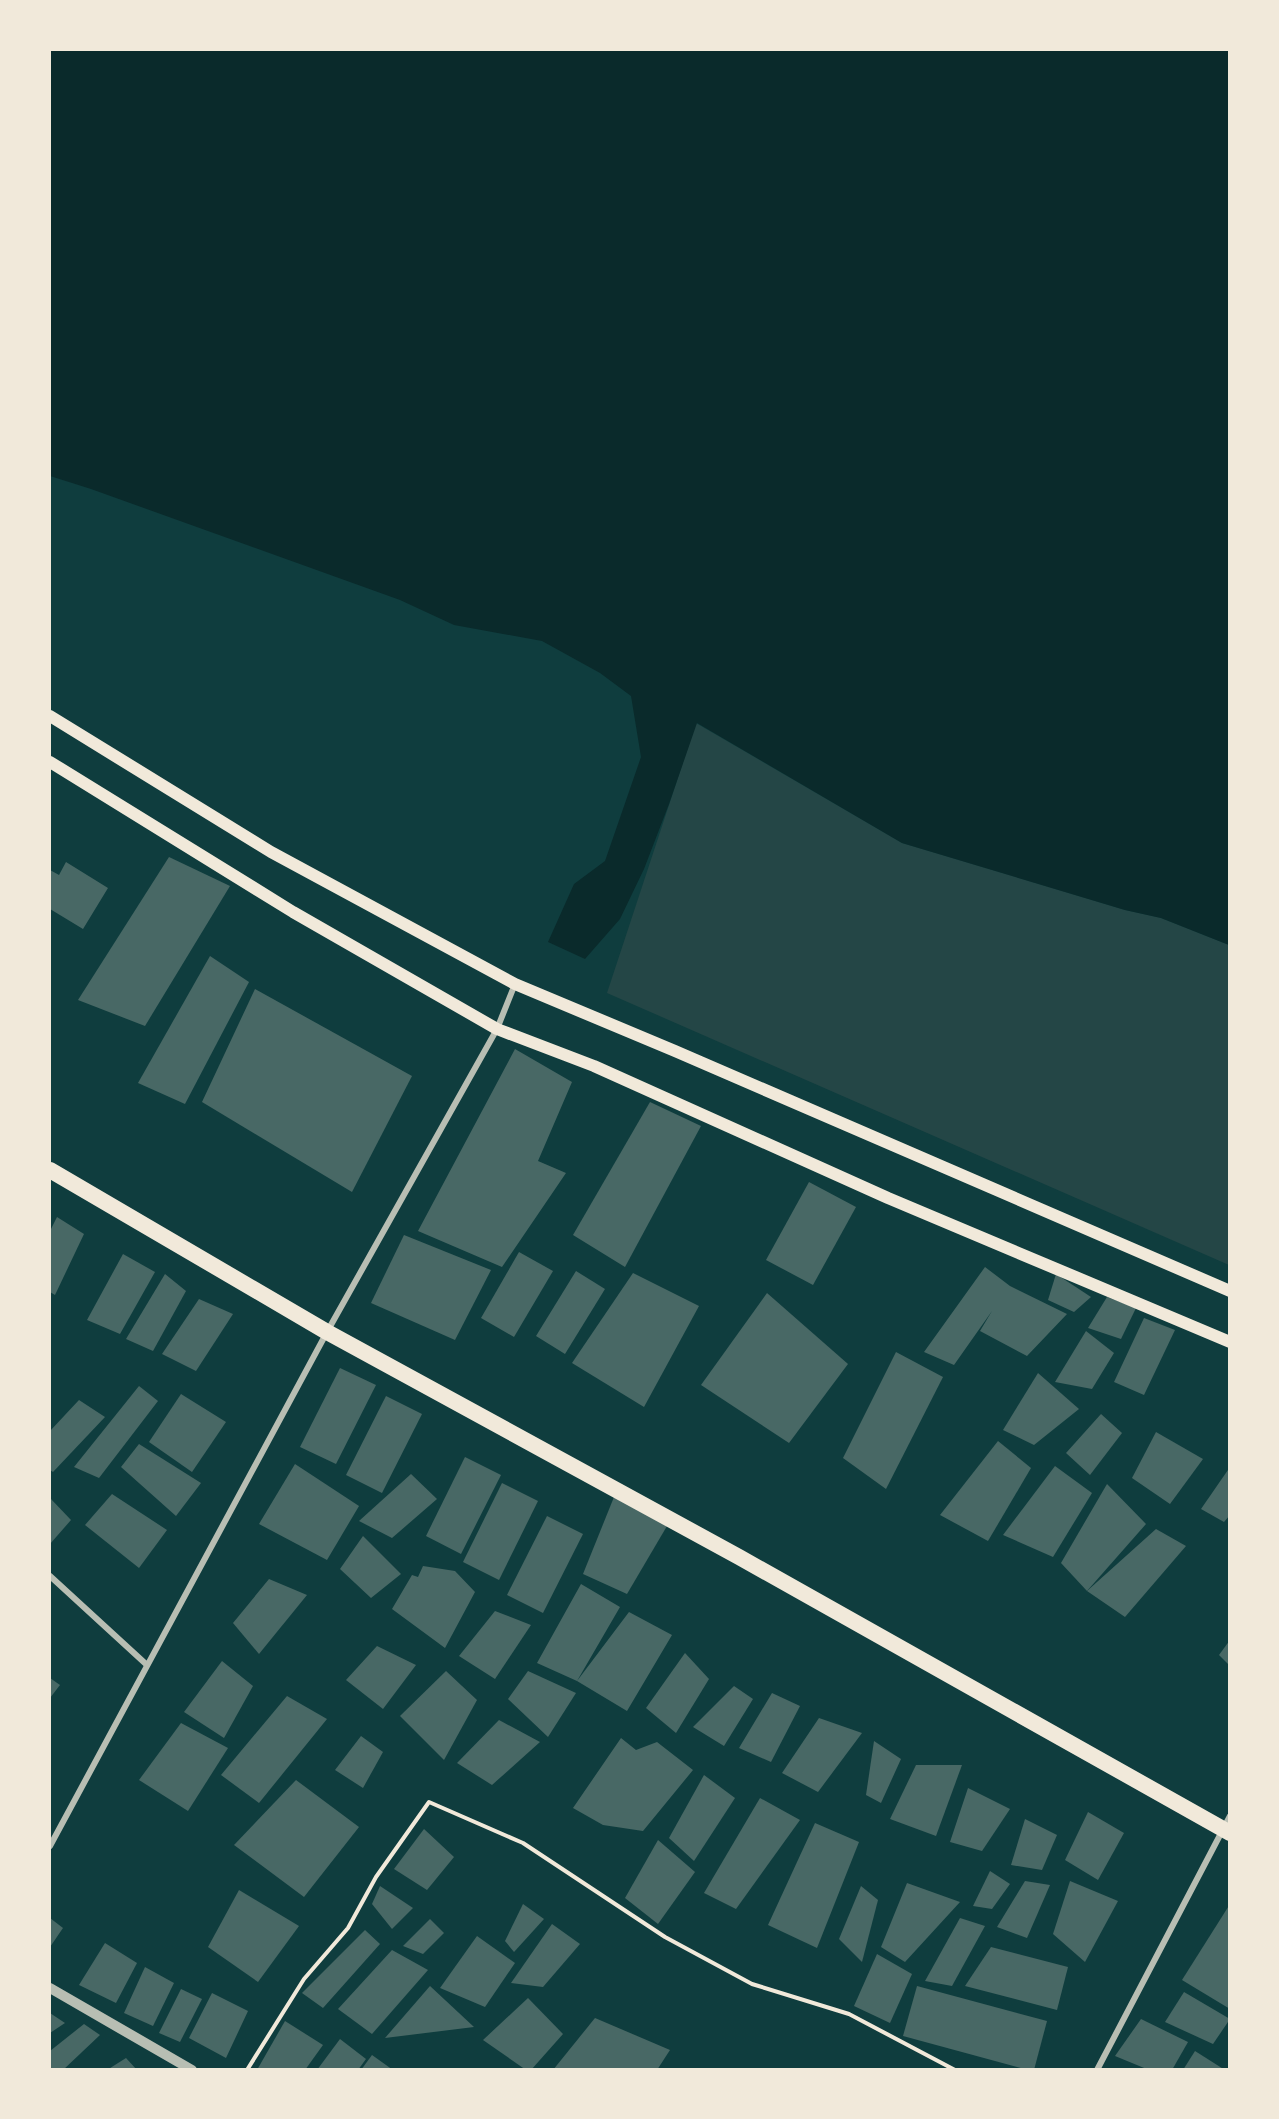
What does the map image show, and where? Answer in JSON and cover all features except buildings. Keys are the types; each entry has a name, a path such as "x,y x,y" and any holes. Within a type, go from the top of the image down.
{"highway":[{"path":"50,1170 327,1332 1227,1826"}],"main road":[{"path":"50,716 271,852 515,984 1230,1291"},
{"path":"50,762 293,912 497,1029 594,1066 888,1198 1230,1342"}],"street":[{"path":"50,1846 327,1332 497,1029 515,984"},
{"path":"50,1576 147,1665"},
{"path":"1097,2070 1227,1826"},
{"path":"50,1988 192,2070"}],"path":[{"path":"247,2070 304,1979 348,1928 376,1877 429,1802 523,1843 665,1937 752,1984 849,2014 955,2070"}],"shaded area":[{"path":"50,50 1229,50 1229,945 1161,918 1125,910 902,843 697,723 644,869 620,919 585,959 548,942 574,884 605,861 641,757 631,696 600,673 542,641 454,625 400,600 50,476"},
{"path":"696,723 902,843 1125,910 1161,918 1229,945 1229,1265 607,993"}]}
